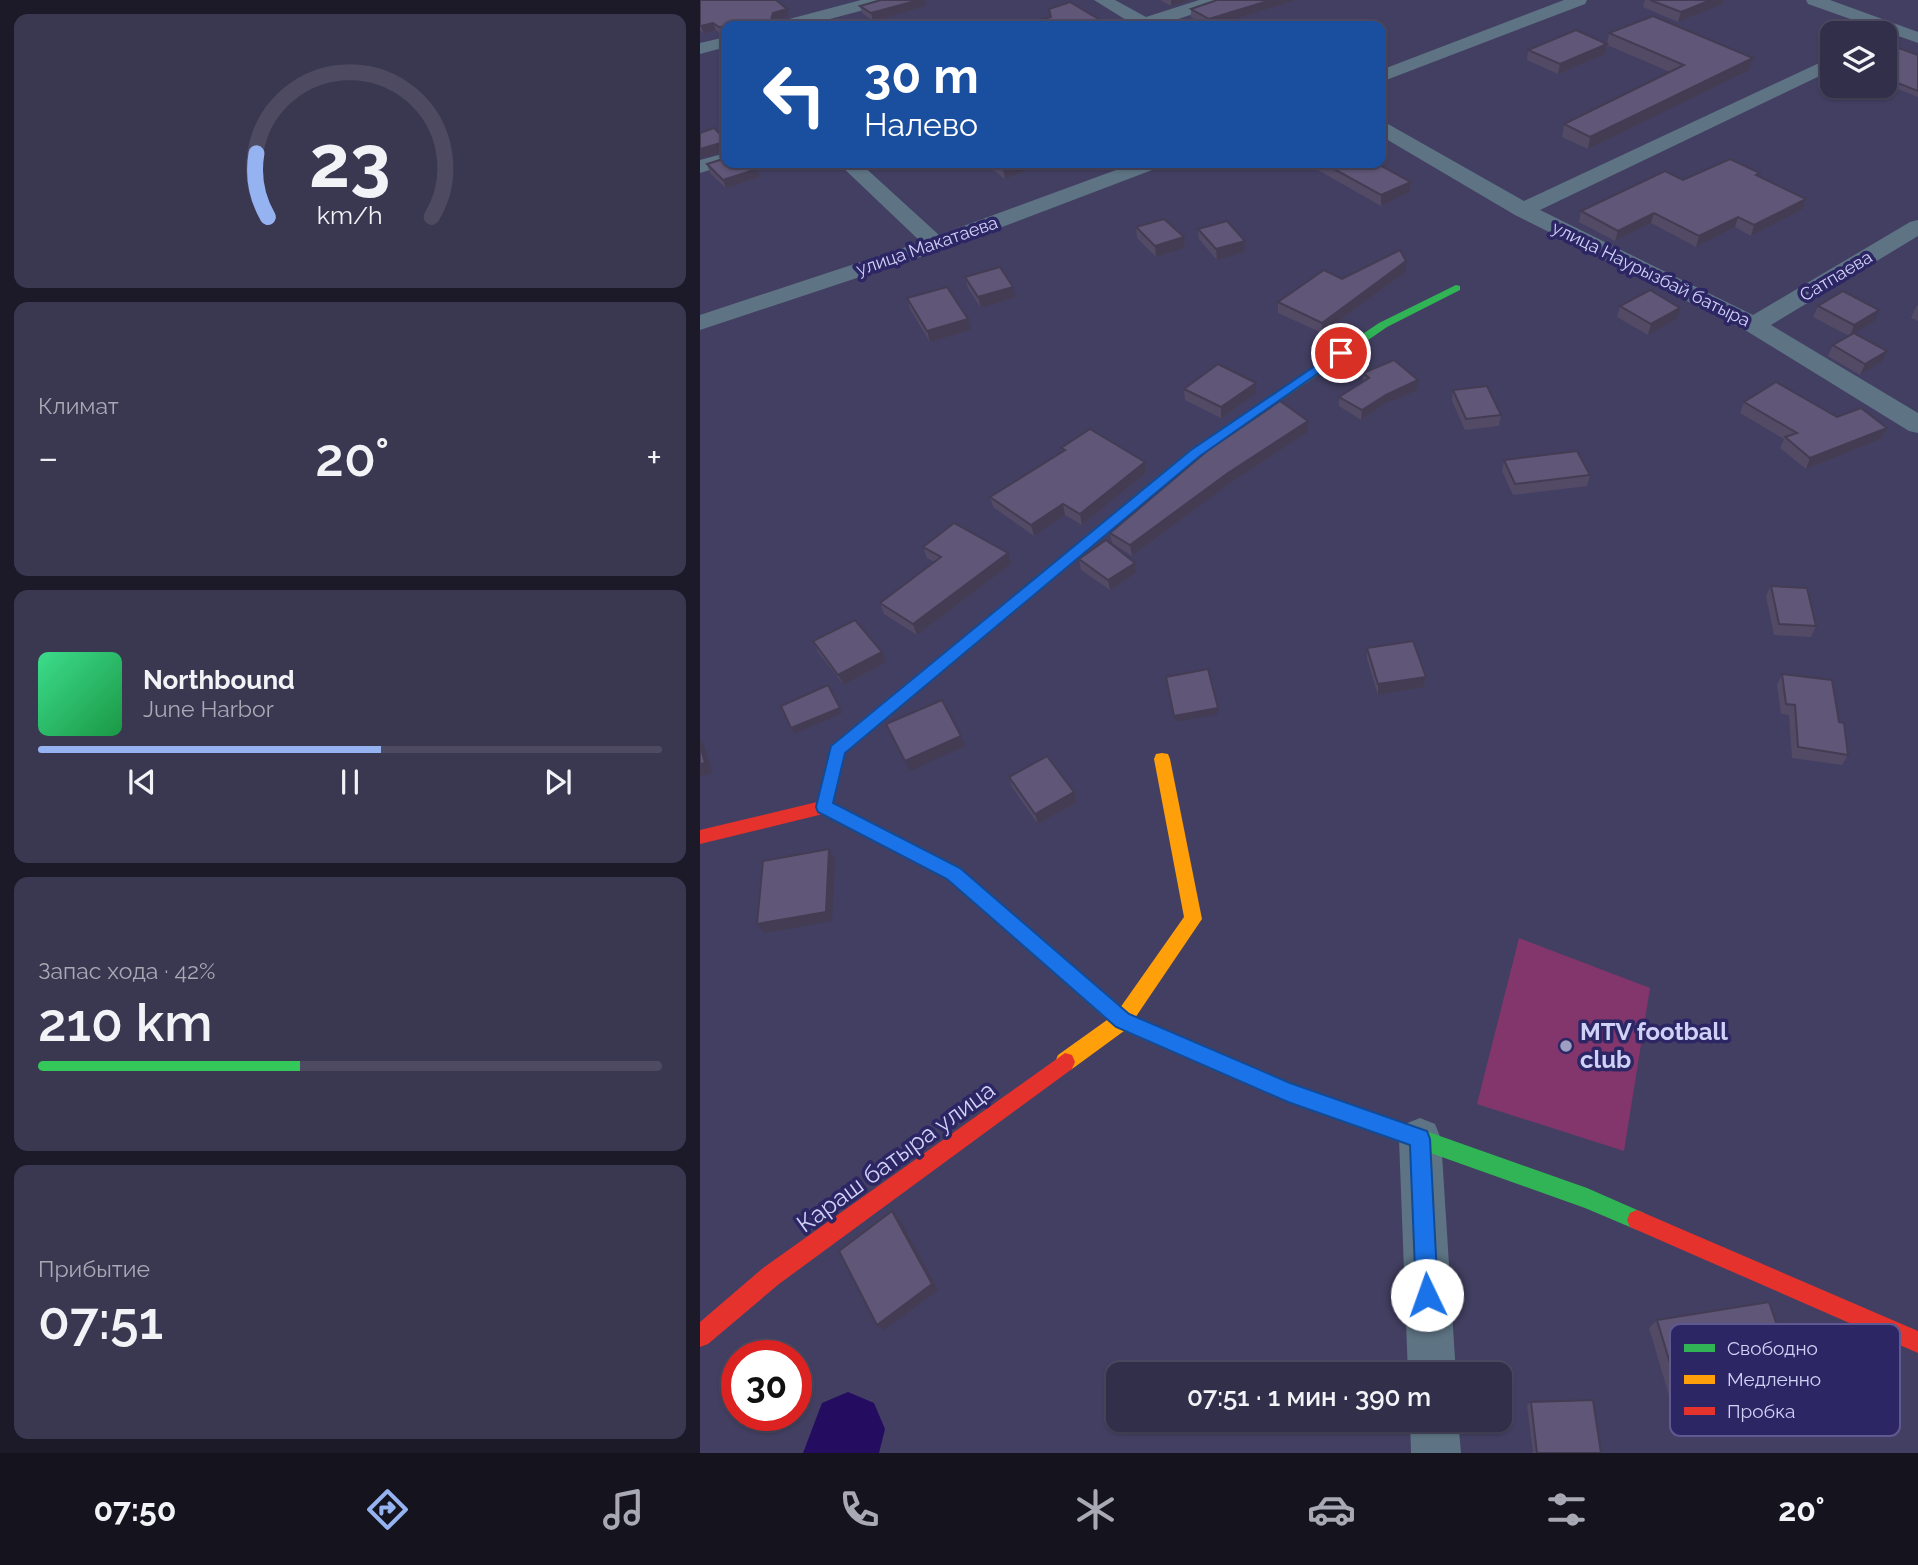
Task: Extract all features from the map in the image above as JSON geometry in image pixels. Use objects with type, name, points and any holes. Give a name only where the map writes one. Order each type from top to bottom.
[{"type":"street","points":[[803,21],[881,0]]},
{"type":"street","points":[[1102,0],[1137,21]]},
{"type":"street","points":[[1156,21],[1216,0]]},
{"type":"street","points":[[1386,74],[1579,0]]},
{"type":"street","points":[[1814,0],[1862,21]]},
{"type":"street","points":[[1897,32],[1918,21]]},
{"type":"street","points":[[1897,35],[1918,38]]},
{"type":"street","points":[[700,49],[721,43]]},
{"type":"street","points":[[1523,210],[1820,69]]},
{"type":"street","name":"улица Наурызбай батыра","points":[[1386,131],[1523,210],[1755,325],[1918,425]]},
{"type":"street","points":[[700,167],[721,161]]},
{"type":"street","points":[[853,168],[936,244]]},
{"type":"street","name":"улица Макатаева","points":[[700,323],[936,244],[1140,168]]},
{"type":"street","name":"Сатпаева","points":[[1755,325],[1918,227]]},
{"type":"street","points":[[824,807],[837,750],[1195,453],[1383,325],[1456,288]]},
{"type":"street","name":"Караш батыра улица","points":[[700,1336],[771,1276],[1122,1021],[1193,919],[1162,760]]},
{"type":"street","points":[[700,837],[824,807],[954,874],[1122,1021],[1288,1092],[1587,1198],[1877,1324]]},
{"type":"street","points":[[1419,1139],[1431,1362]]},
{"type":"street","points":[[1900,1334],[1918,1342]]},
{"type":"street","points":[[1435,1432],[1436,1453]]},
{"type":"shaded area","name":"MTV football club","points":[[1519,938],[1650,988],[1624,1151],[1477,1104]]},
{"type":"building","points":[[700,0],[776,0],[787,9],[773,13],[771,20],[803,21],[721,21],[721,27],[713,23],[700,25]]},
{"type":"building","points":[[881,0],[919,0],[871,13],[860,6]]},
{"type":"building","points":[[1217,0],[1271,0],[1209,19],[1191,9]]},
{"type":"building","points":[[1650,0],[1711,0],[1681,12]]},
{"type":"building","points":[[1070,2],[1102,21],[1036,21],[1051,17],[1049,9]]},
{"type":"building","points":[[1653,16],[1753,58],[1590,137],[1564,124],[1684,65],[1609,33]]},
{"type":"building","points":[[1576,30],[1607,44],[1560,64],[1528,50]]},
{"type":"building","points":[[1897,47],[1918,55],[1918,91],[1897,83]]},
{"type":"building","points":[[714,128],[721,135],[721,143],[700,149],[700,133]]},
{"type":"building","points":[[1730,159],[1806,199],[1754,225],[1738,217],[1699,236],[1654,213],[1618,231],[1581,211],[1665,171],[1683,180]]},
{"type":"building","points":[[721,160],[721,168],[757,169],[723,180],[707,164]]},
{"type":"building","points":[[1332,168],[1385,168],[1411,182],[1381,195]]},
{"type":"building","points":[[1164,219],[1184,237],[1155,246],[1136,227]]},
{"type":"building","points":[[1227,221],[1245,241],[1216,249],[1198,229]]},
{"type":"building","points":[[1400,250],[1406,261],[1322,323],[1278,302],[1324,270],[1342,279]]},
{"type":"building","points":[[1000,267],[1013,287],[978,297],[965,277]]},
{"type":"building","points":[[947,287],[968,319],[927,331],[907,298]]},
{"type":"building","points":[[1650,290],[1680,308],[1651,324],[1620,306]]},
{"type":"building","points":[[1843,291],[1879,310],[1854,325],[1818,306]]},
{"type":"building","points":[[1854,333],[1887,351],[1865,364],[1833,345]]},
{"type":"building","points":[[1394,360],[1418,380],[1362,410],[1339,397],[1369,378],[1363,373]]},
{"type":"building","points":[[1218,364],[1256,383],[1221,407],[1184,389]]},
{"type":"building","points":[[1776,382],[1837,417],[1861,408],[1887,428],[1810,458],[1785,437],[1797,433],[1744,402]]},
{"type":"building","points":[[1487,386],[1501,415],[1466,419],[1453,390]]},
{"type":"building","points":[[1280,401],[1308,421],[1228,473],[1130,545],[1110,533],[1207,451]]},
{"type":"building","points":[[1090,429],[1145,462],[1080,514],[1063,504],[1031,525],[990,497],[1065,450],[1061,448]]},
{"type":"building","points":[[1577,451],[1590,475],[1515,484],[1504,460]]},
{"type":"building","points":[[954,523],[1008,553],[913,624],[880,603],[941,557],[923,547]]},
{"type":"building","points":[[1106,540],[1135,563],[1108,580],[1079,559]]},
{"type":"building","points":[[1771,586],[1807,588],[1816,626],[1779,624]]},
{"type":"building","points":[[855,620],[882,652],[838,675],[813,641]]},
{"type":"building","points":[[1413,641],[1426,677],[1378,684],[1367,648]]},
{"type":"building","points":[[1208,669],[1218,708],[1174,716],[1166,677]]},
{"type":"building","points":[[1782,674],[1832,680],[1839,722],[1844,723],[1848,755],[1798,747],[1795,705],[1786,704]]},
{"type":"building","points":[[828,685],[840,708],[791,728],[781,706]]},
{"type":"building","points":[[942,700],[961,736],[905,761],[886,724]]},
{"type":"building","points":[[700,745],[705,763],[700,764]]},
{"type":"building","points":[[1047,756],[1074,792],[1035,814],[1009,777]]},
{"type":"building","points":[[829,849],[826,912],[757,924],[763,861]]},
{"type":"building","points":[[892,1211],[932,1284],[877,1325],[839,1251]]},
{"type":"building","points":[[1769,1302],[1777,1324],[1670,1324],[1670,1363],[1657,1320]]},
{"type":"building","points":[[1593,1400],[1601,1453],[1537,1453],[1531,1402]]},
{"type":"waterway","points":[[841,1453],[848,1429]]},
{"type":"traffic: fast","points":[[1024,595],[1195,453],[1383,325],[1456,288]]},
{"type":"traffic: fast","points":[[1293,1094],[1587,1198],[1637,1220]]},
{"type":"traffic: slow","points":[[1065,1062],[1122,1021],[1193,919],[1162,759]]},
{"type":"traffic: slow","points":[[966,885],[1122,1021],[1293,1094]]},
{"type":"traffic: jam","points":[[824,807],[837,750],[1024,595]]},
{"type":"traffic: jam","points":[[700,837],[824,807],[954,874],[966,885]]},
{"type":"traffic: jam","points":[[700,1336],[771,1276],[1065,1062]]},
{"type":"traffic: jam","points":[[1637,1220],[1877,1324]]},
{"type":"traffic: jam","points":[[1900,1334],[1918,1342]]},
{"type":"place","name":"MTV football club","points":[[1566,1046]]},
{"type":"route","points":[[1341,353],[1195,453],[837,750],[824,807],[954,874],[1122,1021],[1288,1092],[1419,1139],[1427,1295]]}]
